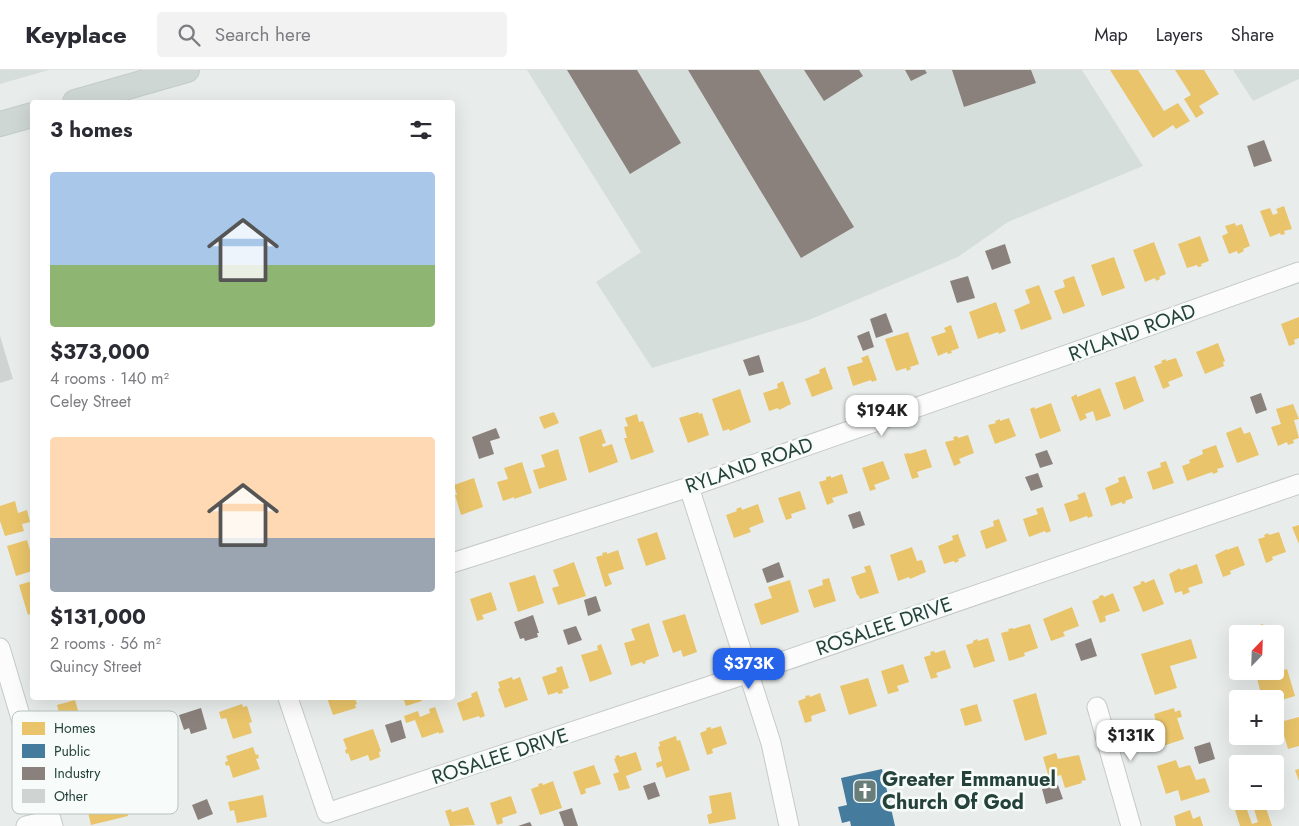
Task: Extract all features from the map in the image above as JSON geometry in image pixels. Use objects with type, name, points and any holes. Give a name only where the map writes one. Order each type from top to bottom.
[{"type":"main road","points":[[82,100],[187,70]]},
{"type":"main road","points":[[0,124],[30,115]]},
{"type":"street","name":"RYLAND ROAD","points":[[455,562],[689,487],[1299,272]]},
{"type":"street","name":"ROSALEE DRIVE","points":[[289,700],[327,813],[749,673],[1299,484]]},
{"type":"street","points":[[689,487],[771,742],[789,826]]},
{"type":"street","points":[[0,648],[19,711]]},
{"type":"street","points":[[1097,707],[1131,826]]},
{"type":"street","points":[[26,826],[52,823]]},
{"type":"shaded area","points":[[0,70],[49,70],[0,84]]},
{"type":"shaded area","points":[[527,70],[1082,70],[1143,166],[1008,222],[958,257],[809,320],[652,368],[596,282],[641,252]]},
{"type":"shaded area","points":[[1233,70],[1299,70],[1299,79],[1253,101]]},
{"type":"building: Homes","points":[[1110,70],[1138,70],[1164,111],[1178,103],[1190,121],[1176,129],[1173,125],[1153,138]]},
{"type":"building: Homes","points":[[1175,70],[1204,70],[1219,94],[1199,106],[1204,113],[1196,118],[1184,99],[1191,95]]},
{"type":"building: Homes","points":[[1284,206],[1292,229],[1284,231],[1285,234],[1281,235],[1280,233],[1270,237],[1260,211],[1270,208],[1273,215],[1278,213],[1276,209]]},
{"type":"building: Homes","points":[[1235,223],[1236,226],[1242,224],[1250,246],[1238,254],[1237,251],[1229,254],[1222,236],[1228,233],[1225,226]]},
{"type":"building: Homes","points":[[1200,236],[1209,261],[1201,264],[1202,266],[1198,267],[1197,265],[1187,268],[1178,244]]},
{"type":"building: Homes","points":[[1154,242],[1166,274],[1159,277],[1160,279],[1156,281],[1155,278],[1145,282],[1133,250]]},
{"type":"building: Homes","points":[[1114,257],[1125,288],[1102,296],[1091,265]]},
{"type":"building: Homes","points":[[1074,276],[1085,306],[1063,314],[1054,291],[1065,287],[1063,280]]},
{"type":"building: Homes","points":[[1039,285],[1052,319],[1021,330],[1014,310],[1030,303],[1025,290]]},
{"type":"building: Homes","points":[[996,302],[1006,331],[978,339],[969,312]]},
{"type":"building: Homes","points":[[1299,317],[1299,338],[1294,340],[1295,344],[1289,346],[1281,324]]},
{"type":"building: Homes","points":[[951,325],[959,348],[951,351],[952,353],[948,354],[947,352],[938,356],[931,337],[946,332],[944,328]]},
{"type":"building: Homes","points":[[908,332],[919,364],[910,367],[911,369],[907,371],[906,368],[896,371],[885,339]]},
{"type":"building: Homes","points":[[1218,343],[1225,361],[1223,362],[1224,366],[1205,374],[1196,352]]},
{"type":"building: Homes","points":[[868,355],[877,380],[853,386],[847,367],[863,362],[861,358]]},
{"type":"building: Homes","points":[[1176,358],[1183,376],[1168,382],[1170,386],[1163,389],[1154,366],[1166,359],[1166,361]]},
{"type":"building: Homes","points":[[825,367],[833,389],[812,397],[805,379],[820,373],[819,370]]},
{"type":"building: Homes","points":[[1135,376],[1144,401],[1124,410],[1115,383]]},
{"type":"building: Homes","points":[[783,381],[791,404],[779,410],[778,408],[769,411],[763,393],[778,388],[777,384]]},
{"type":"building: Homes","points":[[1100,388],[1111,416],[1096,421],[1093,411],[1085,414],[1087,418],[1080,421],[1071,397],[1077,394],[1077,397]]},
{"type":"building: Homes","points":[[740,389],[751,422],[730,431],[729,429],[723,431],[712,399]]},
{"type":"building: Homes","points":[[1051,403],[1061,431],[1040,439],[1030,409]]},
{"type":"building: Homes","points":[[1293,404],[1299,419],[1294,420],[1299,438],[1293,440],[1294,443],[1288,445],[1287,442],[1278,446],[1271,427],[1281,424],[1276,409]]},
{"type":"building: Homes","points":[[554,412],[559,423],[544,429],[539,417]]},
{"type":"building: Homes","points":[[698,412],[699,414],[702,413],[709,435],[688,443],[679,418]]},
{"type":"building: Homes","points":[[637,414],[639,422],[643,421],[654,452],[631,460],[624,438],[627,438],[624,427],[628,426],[625,418]]},
{"type":"building: Homes","points":[[1009,418],[1016,436],[995,444],[988,425],[996,423],[995,421],[1000,419],[1000,421]]},
{"type":"building: Homes","points":[[1241,427],[1244,434],[1250,432],[1259,455],[1237,463],[1226,433]]},
{"type":"building: Homes","points":[[601,429],[606,443],[602,444],[603,447],[612,444],[618,462],[589,473],[579,437]]},
{"type":"building: Homes","points":[[968,435],[974,453],[959,459],[961,463],[954,466],[945,442],[954,440],[953,437],[957,436],[958,438]]},
{"type":"building: Homes","points":[[1216,445],[1224,467],[1217,469],[1218,472],[1213,474],[1212,472],[1187,481],[1182,466],[1190,463],[1189,460],[1203,454],[1202,450]]},
{"type":"building: Homes","points":[[558,449],[567,480],[539,489],[533,470],[545,467],[541,455]]},
{"type":"building: Homes","points":[[926,449],[932,467],[917,472],[919,477],[912,479],[904,454]]},
{"type":"building: Homes","points":[[883,461],[890,479],[874,485],[876,489],[870,491],[862,468]]},
{"type":"building: Homes","points":[[1166,461],[1174,483],[1153,490],[1147,472],[1161,467],[1160,463]]},
{"type":"building: Homes","points":[[522,462],[532,493],[503,501],[497,482],[508,479],[504,468]]},
{"type":"building: Homes","points":[[842,474],[848,493],[832,498],[834,502],[827,505],[819,482],[826,480],[826,477],[831,476],[831,478]]},
{"type":"building: Homes","points":[[1125,476],[1133,498],[1125,501],[1126,503],[1122,504],[1122,502],[1111,506],[1105,488],[1119,482],[1118,478]]},
{"type":"building: Homes","points":[[474,478],[483,507],[461,515],[455,495],[457,495],[455,485]]},
{"type":"building: Homes","points":[[800,491],[806,509],[791,514],[792,518],[786,520],[778,498]]},
{"type":"building: Homes","points":[[1085,492],[1093,516],[1088,518],[1087,516],[1070,522],[1064,504],[1079,499],[1077,495]]},
{"type":"building: Homes","points":[[15,501],[18,513],[27,510],[30,522],[22,524],[24,531],[5,536],[0,521],[0,506]]},
{"type":"building: Homes","points":[[758,504],[764,522],[749,528],[751,532],[734,538],[726,515],[737,511],[736,509],[741,507],[742,510]]},
{"type":"building: Homes","points":[[1043,507],[1051,531],[1046,533],[1045,531],[1029,537],[1023,519],[1038,514],[1036,509]]},
{"type":"building: Homes","points":[[999,519],[1007,541],[986,549],[980,531],[994,526],[993,521]]},
{"type":"building: Homes","points":[[1299,525],[1299,544],[1292,527]]},
{"type":"building: Homes","points":[[657,532],[666,559],[646,566],[637,539]]},
{"type":"building: Homes","points":[[1279,532],[1286,552],[1272,557],[1273,560],[1266,563],[1258,539],[1265,537],[1264,535],[1268,533],[1269,535]]},
{"type":"building: Homes","points":[[958,534],[966,556],[958,559],[959,561],[955,563],[954,561],[944,564],[938,546],[953,540],[952,536]]},
{"type":"building: Homes","points":[[27,540],[30,550],[30,572],[16,576],[7,546]]},
{"type":"building: Homes","points":[[1238,546],[1245,565],[1230,571],[1231,574],[1223,577],[1215,555]]},
{"type":"building: Homes","points":[[912,547],[917,561],[922,560],[926,572],[910,579],[909,577],[898,581],[890,555]]},
{"type":"building: Homes","points":[[618,550],[624,569],[608,574],[612,584],[605,587],[596,557],[603,555],[602,553],[607,552],[607,554]]},
{"type":"building: Homes","points":[[574,562],[586,596],[558,605],[552,588],[559,586],[553,570]]},
{"type":"building: Homes","points":[[1197,564],[1203,583],[1188,588],[1190,592],[1183,595],[1182,591],[1175,593],[1169,574],[1180,568],[1180,570]]},
{"type":"building: Homes","points":[[870,565],[879,593],[860,599],[851,577],[866,572],[864,567]]},
{"type":"building: Homes","points":[[535,575],[544,603],[518,612],[509,583]]},
{"type":"building: Homes","points":[[829,578],[836,601],[814,608],[808,590],[823,585],[822,580]]},
{"type":"building: Homes","points":[[1154,579],[1164,604],[1143,612],[1133,587],[1141,584],[1140,582],[1144,581],[1145,583]]},
{"type":"building: Homes","points":[[790,580],[799,612],[761,625],[754,604],[772,598],[768,587]]},
{"type":"building: Homes","points":[[30,582],[30,614],[28,615],[19,585]]},
{"type":"building: Homes","points":[[491,592],[497,610],[482,615],[484,619],[477,621],[470,599]]},
{"type":"building: Homes","points":[[1113,593],[1120,611],[1105,616],[1106,621],[1100,623],[1092,601],[1099,598],[1099,596],[1103,595],[1104,597]]},
{"type":"building: Homes","points":[[1072,607],[1079,626],[1063,632],[1065,636],[1051,641],[1043,619]]},
{"type":"building: Homes","points":[[685,614],[697,652],[683,657],[681,650],[673,653],[662,621]]},
{"type":"building: Homes","points":[[649,623],[659,656],[645,661],[646,663],[643,664],[642,662],[631,666],[624,643],[635,640],[631,629]]},
{"type":"building: Homes","points":[[1030,624],[1038,648],[1024,653],[1025,656],[1009,661],[1001,633],[1009,631],[1008,629]]},
{"type":"building: Homes","points":[[988,638],[995,661],[974,668],[966,645],[973,643],[977,639],[978,641]]},
{"type":"building: Homes","points":[[1191,639],[1197,658],[1170,666],[1177,688],[1155,695],[1141,654]]},
{"type":"building: Homes","points":[[601,644],[612,674],[590,682],[581,655],[598,650],[597,646]]},
{"type":"building: Homes","points":[[945,650],[951,668],[936,673],[938,677],[931,679],[924,657],[931,655],[930,652],[934,651],[935,653]]},
{"type":"building: Homes","points":[[903,664],[909,682],[897,686],[899,691],[888,694],[881,671]]},
{"type":"building: Homes","points":[[562,666],[569,688],[562,690],[563,693],[558,694],[558,692],[548,695],[542,677],[557,672],[556,668]]},
{"type":"building: Homes","points":[[1287,669],[1295,696],[1284,699],[1284,690],[1260,690],[1258,680],[1284,680],[1284,670]]},
{"type":"building: Homes","points":[[512,677],[513,680],[520,677],[528,700],[505,708],[498,689],[500,688],[498,682]]},
{"type":"building: Homes","points":[[868,678],[877,706],[849,715],[840,686]]},
{"type":"building: Homes","points":[[477,691],[485,716],[463,721],[457,703],[472,697],[471,694]]},
{"type":"building: Homes","points":[[820,693],[826,711],[811,716],[812,721],[805,723],[798,701],[806,698],[805,696],[809,695],[810,697]]},
{"type":"building: Homes","points":[[1036,693],[1047,734],[1025,741],[1013,700]]},
{"type":"building: Homes","points":[[75,700],[78,711],[59,711],[57,705]]},
{"type":"building: Homes","points":[[328,700],[356,700],[356,708],[333,715]]},
{"type":"building: Homes","points":[[404,700],[422,701],[406,706]]},
{"type":"building: Homes","points":[[242,704],[243,707],[247,706],[252,722],[249,723],[252,733],[233,739],[226,718],[221,719],[219,712]]},
{"type":"building: Homes","points":[[977,704],[982,721],[965,726],[960,709]]},
{"type":"building: Homes","points":[[435,707],[444,732],[422,738],[415,720],[406,723],[404,716],[418,711],[420,717],[430,713],[429,709]]},
{"type":"building: Homes","points":[[1174,708],[1175,712],[1180,710],[1182,717],[1177,718],[1184,739],[1163,746],[1154,714]]},
{"type":"building: Homes","points":[[1299,717],[1299,746],[1288,749],[1284,736],[1284,721]]},
{"type":"building: Homes","points":[[721,726],[727,744],[712,749],[713,753],[707,755],[700,733],[707,730],[706,728],[711,727],[711,729]]},
{"type":"building: Homes","points":[[373,729],[381,751],[379,752],[380,757],[370,761],[368,755],[351,761],[348,753],[346,754],[345,750],[347,749],[343,739]]},
{"type":"building: Homes","points":[[676,736],[677,741],[680,740],[690,770],[666,778],[662,766],[657,768],[656,763],[662,761],[658,747],[660,746],[659,742]]},
{"type":"building: Homes","points":[[253,747],[256,755],[258,754],[259,758],[256,759],[260,769],[233,778],[229,765],[226,766],[225,762],[228,761],[226,756]]},
{"type":"building: Homes","points":[[636,752],[642,770],[626,776],[630,788],[619,791],[613,774],[619,772],[614,759],[616,758],[615,756],[619,755],[620,757]]},
{"type":"building: Homes","points":[[1056,753],[1058,759],[1079,755],[1086,780],[1065,788],[1061,775],[1049,778],[1043,757]]},
{"type":"building: Homes","points":[[1176,760],[1179,768],[1190,765],[1196,780],[1205,778],[1210,792],[1181,801],[1178,790],[1166,794],[1157,766]]},
{"type":"building: Homes","points":[[594,765],[601,784],[585,789],[586,793],[581,795],[573,772]]},
{"type":"building: Homes","points":[[1299,769],[1299,781],[1295,770]]},
{"type":"building: Homes","points":[[553,781],[562,808],[540,815],[531,789],[539,786],[538,784],[542,783],[543,785]]},
{"type":"building: Homes","points":[[731,792],[736,819],[709,824],[707,815],[712,813],[709,796]]},
{"type":"building: Homes","points":[[263,795],[267,817],[237,823],[234,810],[230,811],[228,802]]},
{"type":"building: Homes","points":[[511,796],[517,813],[502,818],[503,823],[497,825],[490,803]]},
{"type":"building: Homes","points":[[468,807],[475,825],[450,826],[445,811],[451,809],[452,812]]},
{"type":"building: Homes","points":[[1190,810],[1193,819],[1200,816],[1203,826],[1176,826],[1174,816]]},
{"type":"building: Homes","points":[[1235,810],[1247,810],[1252,824],[1258,822],[1254,810],[1267,810],[1272,826],[1240,826]]},
{"type":"building: Homes","points":[[88,814],[128,814],[128,816],[91,825]]},
{"type":"building: Public","name":"Greater Emmanuel Church Of God","points":[[882,769],[895,826],[851,826],[850,821],[842,823],[838,807],[847,805],[841,778]]},
{"type":"building: Industry","points":[[567,70],[637,70],[681,143],[630,174]]},
{"type":"building: Industry","points":[[688,70],[759,70],[854,227],[801,258]]},
{"type":"building: Industry","points":[[804,70],[859,70],[863,76],[824,101]]},
{"type":"building: Industry","points":[[905,70],[925,70],[927,73],[911,81]]},
{"type":"building: Industry","points":[[952,70],[1031,70],[1036,83],[964,107]]},
{"type":"building: Industry","points":[[1264,140],[1272,161],[1254,167],[1247,146]]},
{"type":"building: Industry","points":[[1005,244],[1011,263],[992,270],[985,251]]},
{"type":"building: Industry","points":[[968,276],[975,298],[957,303],[950,281]]},
{"type":"building: Industry","points":[[886,313],[893,332],[876,338],[870,319]]},
{"type":"building: Industry","points":[[869,331],[874,347],[863,351],[857,336]]},
{"type":"building: Industry","points":[[759,355],[764,372],[749,376],[743,360]]},
{"type":"building: Industry","points":[[1261,393],[1267,410],[1256,414],[1250,397]]},
{"type":"building: Industry","points":[[496,428],[500,438],[490,441],[494,454],[479,459],[472,437]]},
{"type":"building: Industry","points":[[1047,450],[1053,464],[1040,468],[1035,454]]},
{"type":"building: Industry","points":[[1038,473],[1043,487],[1031,491],[1025,477]]},
{"type":"building: Industry","points":[[860,511],[865,525],[853,529],[848,515]]},
{"type":"building: Industry","points":[[779,562],[784,577],[767,583],[762,569]]},
{"type":"building: Industry","points":[[596,596],[601,611],[588,616],[584,600]]},
{"type":"building: Industry","points":[[533,615],[539,633],[537,633],[538,637],[525,641],[524,638],[520,639],[514,622]]},
{"type":"building: Industry","points":[[576,626],[582,640],[568,645],[563,630]]},
{"type":"building: Industry","points":[[1091,638],[1097,656],[1081,661],[1075,644]]},
{"type":"building: Industry","points":[[201,708],[207,729],[191,734],[189,728],[184,730],[179,715]]},
{"type":"building: Industry","points":[[401,720],[406,738],[391,743],[385,725]]},
{"type":"building: Industry","points":[[1210,742],[1215,759],[1199,764],[1194,747]]},
{"type":"building: Industry","points":[[655,782],[660,796],[648,800],[643,786]]},
{"type":"building: Industry","points":[[1058,785],[1063,799],[1046,804],[1042,789]]},
{"type":"building: Industry","points":[[207,799],[213,814],[198,820],[192,805]]},
{"type":"building: Industry","points":[[572,808],[578,826],[564,826],[559,812]]},
{"type":"building: Industry","points":[[530,822],[532,826],[518,826]]},
{"type":"building: Other","points":[[0,336],[13,379],[0,383]]},
{"type":"place","name":"Greater Emmanuel Church Of God","points":[[865,791]]}]
